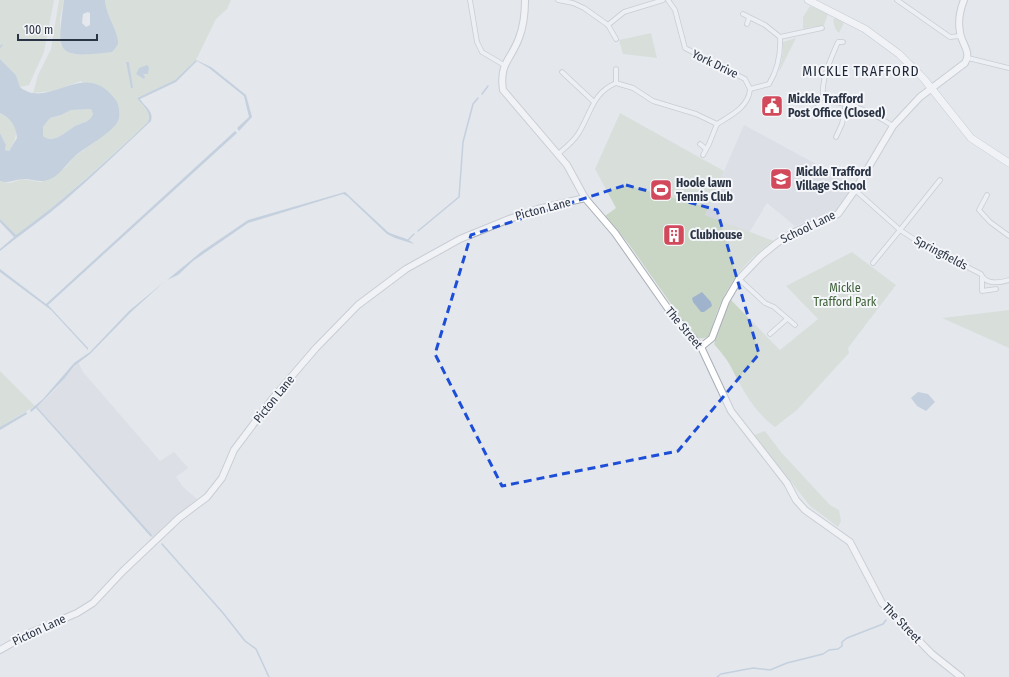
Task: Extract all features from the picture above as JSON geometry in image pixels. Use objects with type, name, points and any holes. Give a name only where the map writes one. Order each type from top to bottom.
[{"type":"main road","points":[[808,0],[865,29],[899,54],[931,88],[971,138],[1009,163]]},
{"type":"street","points":[[470,0],[477,42],[482,52],[504,65],[519,38],[524,16],[525,0]]},
{"type":"street","points":[[558,0],[574,3],[584,8],[608,25],[616,39]]},
{"type":"street","points":[[645,0],[646,6]]},
{"type":"street","points":[[608,25],[624,12],[663,0]]},
{"type":"street","name":"York Drive","points":[[668,0],[675,10],[685,48],[745,79],[750,89],[747,102],[732,115],[717,124]]},
{"type":"street","points":[[897,0],[950,37],[960,36]]},
{"type":"street","points":[[964,0],[960,13],[960,36],[967,51],[968,58],[1009,68]]},
{"type":"street","points":[[743,14],[765,25],[780,37]]},
{"type":"street","points":[[747,24],[749,18]]},
{"type":"street","points":[[780,37],[822,28]]},
{"type":"street","points":[[750,89],[769,84],[779,61],[780,37]]},
{"type":"street","points":[[826,101],[823,98],[822,92],[827,67],[838,42],[843,42]]},
{"type":"street","name":"School Lane","points":[[702,347],[712,338],[726,301],[739,279],[776,243],[794,232],[838,214],[855,190],[893,126],[910,106],[931,88],[965,63],[968,58]]},
{"type":"street","name":"The Street","points":[[504,65],[501,77],[503,90],[558,154],[575,176],[585,198],[615,233],[669,310],[702,347],[731,411],[787,483],[796,500],[805,510],[850,542],[882,603],[932,654],[960,677]]},
{"type":"street","points":[[616,69],[616,83]]},
{"type":"street","points":[[562,72],[594,102]]},
{"type":"street","points":[[558,154],[577,136],[594,102],[606,87],[616,83],[633,88],[653,101],[696,114],[717,124],[703,155]]},
{"type":"street","points":[[808,107],[812,113],[826,101],[846,103],[871,112],[893,126]]},
{"type":"street","points":[[836,137],[842,124],[846,103]]},
{"type":"street","points":[[700,144],[706,149]]},
{"type":"street","name":"Springfields","points":[[873,263],[940,180]]},
{"type":"street","name":"Springfields","points":[[855,190],[900,230],[920,243],[981,274],[982,277],[990,282],[998,283],[1009,280]]},
{"type":"street","points":[[987,195],[979,210],[1009,236]]},
{"type":"street","name":"Picton Lane","points":[[0,650],[30,633],[77,613],[93,603],[123,571],[174,522],[207,497],[222,478],[234,450],[273,398],[316,348],[358,305],[406,268],[460,238],[538,209],[585,198]]},
{"type":"street","points":[[982,277],[982,291],[996,289]]},
{"type":"street","points":[[739,279],[765,303],[774,307],[795,325]]},
{"type":"street","points":[[770,334],[787,319]]},
{"type":"highlighted area","points":[[626,185],[717,210],[759,354],[678,451],[502,486],[435,354],[471,235]]},
{"type":"shaded area","name":"Mickle Trafford Village School","points":[[744,125],[818,165],[853,187],[840,206],[832,214],[795,226],[767,203],[749,233],[705,215]]},
{"type":"shaded area","points":[[78,362],[83,372],[160,461],[174,452],[188,468],[176,477],[183,487],[197,499],[165,525],[153,538],[37,407],[55,390]]},
{"type":"green space","points":[[0,0],[54,0],[44,52],[29,85],[20,87],[16,75],[0,59]]},
{"type":"green space","points":[[59,0],[64,0],[60,20],[61,45],[73,54],[101,53],[118,40],[105,5],[105,0],[231,0],[227,9],[216,19],[196,60],[175,80],[137,98],[149,113],[150,119],[148,122],[84,180],[16,236],[0,219],[0,181],[10,183],[22,179],[41,182],[65,168],[73,158],[101,137],[119,120],[81,81],[53,91],[33,93],[38,75],[51,49]],"holes":[[[126,62],[129,62],[132,88]]]},
{"type":"green space","points":[[810,6],[828,14],[824,25],[803,29],[803,17]]},
{"type":"green space","points":[[836,18],[844,23],[839,33],[834,25],[833,19]]},
{"type":"green space","points":[[651,33],[657,58],[623,54],[619,40]]},
{"type":"green space","points":[[796,38],[779,72],[783,52],[783,42]]},
{"type":"green space","points":[[91,109],[93,114],[88,121],[75,126],[56,138],[51,139],[43,136],[43,127],[50,118],[61,115],[70,110]]},
{"type":"green space","points":[[0,113],[11,120],[16,129],[15,139],[9,151],[5,150],[6,145],[0,133]]},
{"type":"green space","name":"Hoole lawn Tennis Club","points":[[620,113],[724,171],[705,215],[774,241],[741,270],[725,294],[714,320],[710,335],[705,338],[700,338],[693,335],[628,243],[605,216],[616,208],[595,169]]},
{"type":"green space","name":"Mickle Trafford Park","points":[[852,252],[896,285],[848,348],[849,353],[797,410],[775,427],[755,407],[744,392],[728,361],[714,344],[722,320],[731,300],[780,350],[818,319],[786,286]]},
{"type":"green space","points":[[1009,310],[1009,348],[942,318]]},
{"type":"green space","points":[[0,371],[35,406],[0,427]]},
{"type":"green space","points":[[765,431],[781,452],[830,505],[839,510],[841,521],[838,527],[810,506],[754,435]]},
{"type":"water","points":[[64,0],[105,0],[107,11],[118,40],[118,44],[112,52],[79,54],[69,53],[64,48],[61,42],[60,31]],"holes":[[[88,12],[90,13],[90,25],[86,27],[82,23],[83,14]]]},
{"type":"water","points":[[0,59],[16,75],[20,87],[31,93],[42,93],[79,83],[91,83],[103,87],[116,101],[119,119],[111,129],[73,158],[52,179],[42,181],[21,179],[6,182],[0,181],[0,133],[6,145],[5,150],[9,151],[17,138],[12,123],[7,117],[0,113]],"holes":[[[91,109],[93,114],[88,121],[75,126],[56,138],[51,139],[43,136],[43,127],[50,118],[71,110]]]},
{"type":"water","points":[[196,60],[211,67],[246,95],[252,117],[239,131],[237,128],[249,117],[244,96],[209,68],[197,61],[176,82],[140,99],[151,114],[151,121],[63,202],[0,251],[0,249],[14,237],[0,222],[0,219],[16,235],[51,209],[148,122],[148,112],[137,98],[175,80]]},
{"type":"water","points":[[126,62],[129,62],[133,88],[131,88]]},
{"type":"water","points":[[147,65],[149,67],[148,74],[143,74],[145,77],[144,79],[136,74],[139,68]]},
{"type":"water","points":[[235,131],[237,133],[48,305],[88,348],[88,350],[51,310],[0,272],[0,269],[46,304]]},
{"type":"water","points":[[345,192],[388,232],[409,240],[414,244],[387,234],[347,196],[343,194],[248,223],[193,261],[178,275],[167,280],[201,252],[248,220]]},
{"type":"water","points":[[164,282],[131,312],[90,354],[74,366],[65,378],[37,407],[152,535],[151,537],[36,408],[31,412],[30,410],[43,399],[74,363],[90,352],[129,311]]},
{"type":"water","points":[[702,292],[711,302],[712,306],[704,312],[701,312],[693,302],[692,298]]},
{"type":"water","points":[[918,392],[928,394],[935,402],[926,411],[917,406],[911,398]]},
{"type":"water","points":[[26,412],[27,414],[0,430],[0,427]]},
{"type":"waterway","points":[[482,94],[488,86]]},
{"type":"waterway","points":[[418,231],[459,197],[463,142],[473,104],[478,98]]},
{"type":"waterway","points":[[408,240],[414,234]]},
{"type":"waterway","points":[[162,544],[223,613],[245,641],[256,649],[269,677]]},
{"type":"waterway","points":[[717,677],[721,674],[753,668],[770,670],[787,663],[823,654],[829,650],[838,649],[842,646],[842,642],[847,638],[883,624],[886,620]]},
{"type":"place","name":"Mickle Trafford Post Office (Closed)","points":[[772,106]]},
{"type":"place","name":"Mickle Trafford Village School","points":[[781,179]]},
{"type":"place","name":"Hoole lawn Tennis Club","points":[[661,190]]},
{"type":"place","name":"Clubhouse","points":[[674,235]]},
{"type":"district","name":"MICKLE TRAFFORD","points":[[861,71]]}]
